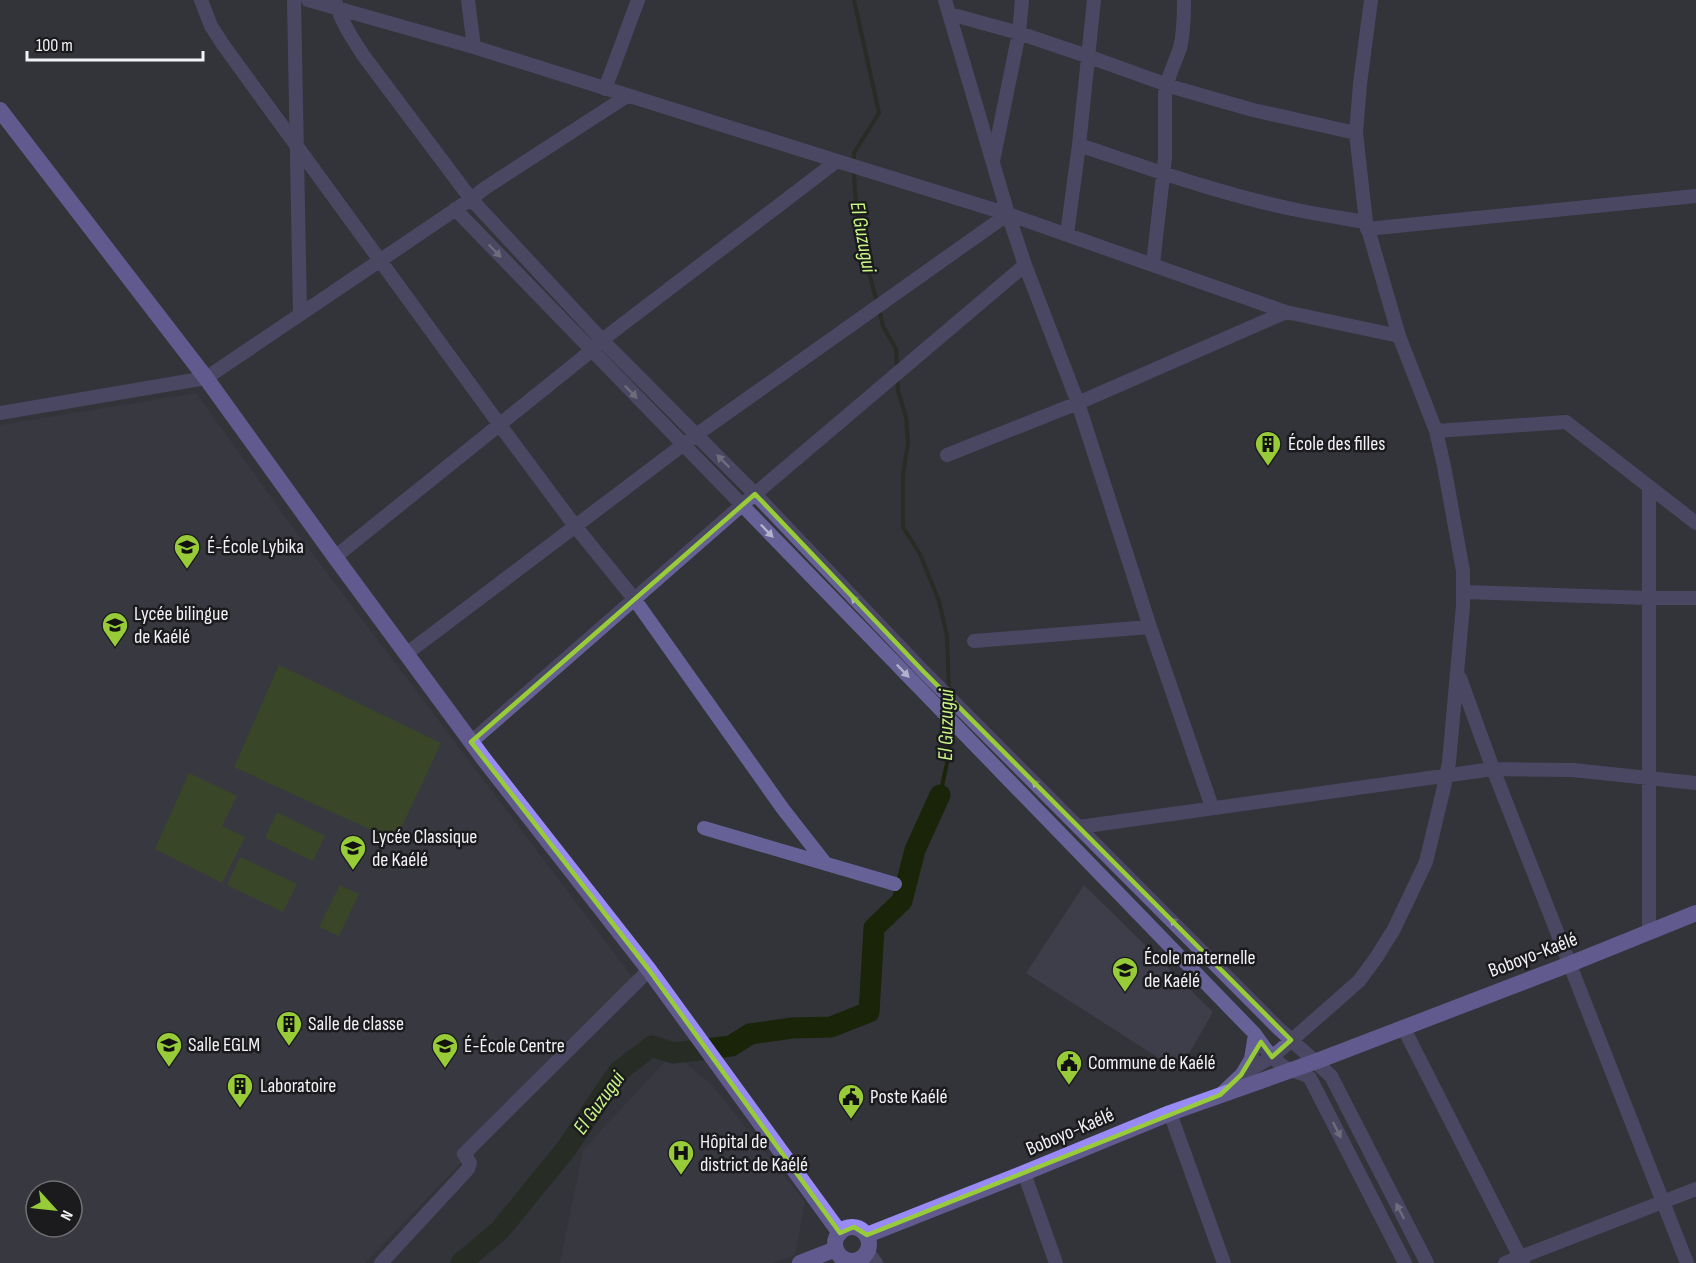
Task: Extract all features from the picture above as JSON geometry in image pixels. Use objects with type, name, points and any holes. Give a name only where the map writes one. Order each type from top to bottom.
[{"type":"main road","points":[[0,110],[206,378],[471,742],[649,970],[708,1050],[840,1251],[847,1261],[857,1261],[870,1250],[863,1231],[854,1227],[843,1230],[840,1251]]},
{"type":"main road","name":"Boboyo-Kaélé","points":[[870,1250],[1024,1173],[1170,1113],[1317,1061],[1696,913]]},
{"type":"main road","points":[[800,1263],[840,1251]]},
{"type":"street","points":[[201,0],[211,26],[224,46],[379,261],[575,526],[634,600],[783,809],[826,864]]},
{"type":"street","points":[[294,0],[300,313]]},
{"type":"street","points":[[308,0],[336,5],[474,47],[1008,214],[1286,312],[1399,336]]},
{"type":"street","points":[[468,0],[474,47]]},
{"type":"street","points":[[605,88],[638,0]]},
{"type":"street","points":[[945,0],[1008,214],[1078,403],[1150,627],[1212,807]]},
{"type":"street","points":[[992,163],[1019,33],[1022,0]]},
{"type":"street","points":[[1067,234],[1094,0]]},
{"type":"street","points":[[1154,264],[1165,158],[1166,85],[1181,44],[1184,27],[1184,0]]},
{"type":"street","points":[[1220,1095],[1241,1075],[1272,1057],[1359,981],[1388,939],[1426,862],[1447,776],[1458,673],[1463,592],[1461,560],[1436,430],[1399,336],[1367,225],[1356,133],[1371,0]]},
{"type":"street","points":[[336,5],[350,35],[363,55],[471,200],[602,340],[755,494],[923,671],[1291,1040],[1331,1076],[1427,1263]]},
{"type":"street","points":[[950,14],[1019,33],[1166,85],[1253,111],[1356,133]]},
{"type":"street","points":[[4,410],[206,378],[454,209],[471,200],[485,188],[627,96]]},
{"type":"street","points":[[1079,145],[1242,197],[1367,225],[1696,196]]},
{"type":"street","points":[[335,556],[602,340],[837,161]]},
{"type":"street","points":[[454,209],[1254,1034],[1272,1057],[1290,1070],[1304,1073],[1310,1078],[1405,1263]]},
{"type":"street","points":[[406,654],[696,435],[1008,214]]},
{"type":"street","points":[[471,742],[742,505],[1025,265]]},
{"type":"street","points":[[947,455],[1078,403],[1286,312]]},
{"type":"street","points":[[1436,430],[1566,422],[1696,523]]},
{"type":"street","points":[[1649,488],[1649,932]]},
{"type":"street","points":[[1463,592],[1696,598]]},
{"type":"street","points":[[974,641],[1150,627]]},
{"type":"street","points":[[1458,673],[1493,769],[1686,1263]]},
{"type":"street","points":[[1079,827],[1493,769],[1574,770],[1696,783]]},
{"type":"street","points":[[704,828],[895,884]]},
{"type":"street","points":[[381,1263],[468,1169],[470,1163],[464,1154],[649,970]]},
{"type":"street","points":[[1403,1027],[1522,1260]]},
{"type":"street","points":[[1241,1075],[1251,1059],[1254,1034]]},
{"type":"street","points":[[1170,1113],[1224,1263]]},
{"type":"street","points":[[1024,1173],[1056,1263]]},
{"type":"street","points":[[1505,1263],[1522,1260],[1696,1189]]},
{"type":"highlighted area","points":[[755,494],[923,671],[1291,1040],[1272,1057],[1261,1042],[1241,1075],[1220,1095],[867,1235],[854,1227],[840,1233],[649,970],[471,742]]},
{"type":"shaded area","name":"Lycée Classique de Kaélé","points":[[196,393],[291,525],[633,978],[365,1263],[0,1263],[0,425]]},
{"type":"shaded area","name":"École maternelle de Kaélé","points":[[1084,885],[1213,1012],[1179,1071],[1026,973]]},
{"type":"shaded area","name":"Hôpital de district de Kaélé","points":[[673,1053],[712,1085],[805,1202],[795,1255],[773,1263],[560,1263],[583,1150]]},
{"type":"green space","points":[[279,665],[441,743],[395,841],[234,767]]},
{"type":"green space","points":[[189,773],[237,796],[222,826],[245,837],[222,883],[155,849]]},
{"type":"green space","points":[[277,812],[325,836],[313,861],[265,838]]},
{"type":"green space","points":[[240,857],[297,884],[283,912],[227,885]]},
{"type":"green space","points":[[340,885],[359,894],[339,936],[319,927]]},
{"type":"waterway","name":"El Guzugui","points":[[854,0],[879,113],[854,153],[854,163]]},
{"type":"waterway","name":"El Guzugui","points":[[854,171],[861,237],[877,302]]},
{"type":"waterway","name":"El Guzugui","points":[[879,309],[883,326],[896,349],[897,370]]},
{"type":"waterway","name":"El Guzugui","points":[[897,377],[898,391],[906,417],[908,443],[903,475],[903,527],[920,554],[939,601],[947,636],[949,691]]},
{"type":"waterway","name":"El Guzugui","points":[[940,795],[949,754],[949,723]]},
{"type":"waterway","name":"El Guzugui","points":[[461,1263],[500,1230],[566,1149],[619,1071],[652,1046],[673,1053],[731,1046],[750,1034],[792,1028],[831,1027],[869,1012],[874,928],[902,901],[915,850],[940,795]]},
{"type":"place","name":"École des filles","points":[[1268,467]]},
{"type":"place","name":"É-École Lybika","points":[[187,570]]},
{"type":"place","name":"Lycée bilingue de Kaélé","points":[[115,648]]},
{"type":"place","name":"Lycée Classique de Kaélé","points":[[353,871]]},
{"type":"place","name":"École maternelle de Kaélé","points":[[1125,993]]},
{"type":"place","name":"Salle de classe","points":[[289,1047]]},
{"type":"place","name":"Salle EGLM","points":[[169,1068]]},
{"type":"place","name":"É-École Centre","points":[[445,1069]]},
{"type":"place","name":"Commune de Kaélé","points":[[1069,1086]]},
{"type":"place","name":"Laboratoire","points":[[240,1109]]},
{"type":"place","name":"Poste Kaélé","points":[[851,1120]]},
{"type":"place","name":"Hôpital de district de Kaélé","points":[[681,1176]]}]
